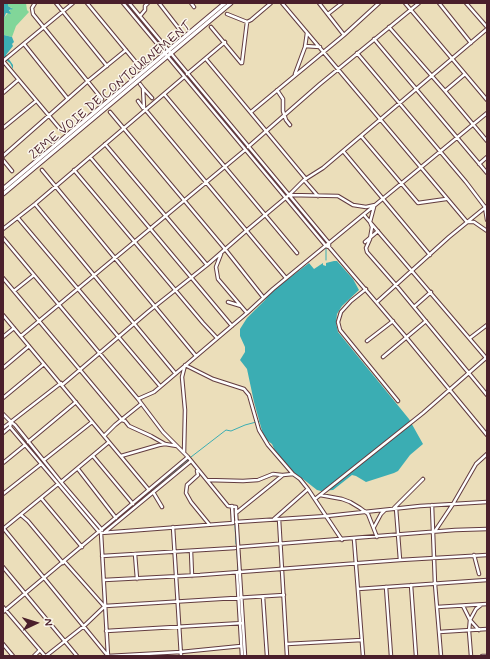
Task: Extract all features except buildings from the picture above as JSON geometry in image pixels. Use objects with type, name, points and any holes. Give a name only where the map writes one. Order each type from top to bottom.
[{"type":"main road","points":[[3,189],[167,54],[224,3]]},
{"type":"main road","name":"2EME VOIE DE CONTOURNEMENT","points":[[3,194],[167,54],[231,3]]},
{"type":"street","points":[[36,3],[32,8],[32,12],[43,28],[102,99]]},
{"type":"street","points":[[56,3],[107,66]]},
{"type":"street","points":[[61,130],[3,61],[73,3]]},
{"type":"street","points":[[87,3],[139,66]]},
{"type":"street","points":[[123,3],[167,54],[187,74],[248,147],[326,246],[329,247],[366,289],[487,435]]},
{"type":"street","points":[[129,3],[184,77],[245,150],[329,243],[329,247]]},
{"type":"street","points":[[140,16],[148,3]]},
{"type":"street","points":[[159,3],[180,30]]},
{"type":"street","points":[[191,3],[194,7]]},
{"type":"street","points":[[247,22],[271,3]]},
{"type":"street","points":[[282,3],[467,222],[474,222],[487,231]]},
{"type":"street","points":[[319,3],[344,35]]},
{"type":"street","points":[[328,14],[342,3]]},
{"type":"street","points":[[251,112],[344,35],[379,3]]},
{"type":"street","points":[[405,3],[487,100]]},
{"type":"street","points":[[248,147],[284,114],[418,3]]},
{"type":"street","points":[[439,3],[471,43]]},
{"type":"street","points":[[3,428],[80,370],[155,306],[192,278],[305,180],[343,151],[471,43],[487,28],[466,3]]},
{"type":"street","points":[[228,14],[247,22]]},
{"type":"street","points":[[211,27],[241,63],[247,22]]},
{"type":"street","points":[[389,27],[432,75],[487,141]]},
{"type":"street","points":[[294,75],[306,46],[307,32]]},
{"type":"street","points":[[374,39],[487,173]]},
{"type":"street","points":[[187,74],[225,42]]},
{"type":"street","points":[[24,44],[68,99]]},
{"type":"street","points":[[306,46],[320,47]]},
{"type":"street","points":[[3,156],[88,81],[126,50]]},
{"type":"street","points":[[357,54],[486,206],[487,220]]},
{"type":"street","points":[[206,59],[266,130],[319,197]]},
{"type":"street","points":[[445,91],[465,74]]},
{"type":"street","points":[[3,229],[35,204],[144,109],[184,77]]},
{"type":"street","points":[[3,92],[18,80]]},
{"type":"street","points":[[140,84],[152,98]]},
{"type":"street","points":[[143,88],[144,109]]},
{"type":"street","points":[[277,90],[283,99],[284,114],[290,125]]},
{"type":"street","points":[[164,94],[297,253]]},
{"type":"street","points":[[3,128],[36,101]]},
{"type":"street","points":[[138,102],[286,278]]},
{"type":"street","points":[[110,112],[226,249],[263,297]]},
{"type":"street","points":[[138,399],[151,393],[175,374],[247,314],[263,297],[487,113]]},
{"type":"street","points":[[361,136],[418,203],[446,198]]},
{"type":"street","points":[[105,144],[207,265]]},
{"type":"street","points":[[21,336],[245,150]]},
{"type":"street","points":[[343,151],[430,255]]},
{"type":"street","points":[[90,157],[232,326]]},
{"type":"street","points":[[479,164],[487,157]]},
{"type":"street","points":[[3,160],[12,171]]},
{"type":"street","points":[[42,170],[196,356]]},
{"type":"street","points":[[74,170],[217,338]]},
{"type":"street","points":[[287,197],[338,196],[353,205],[366,207],[375,206]]},
{"type":"street","points":[[35,204],[175,374]]},
{"type":"street","points":[[375,206],[370,222],[372,227],[371,237],[366,248],[367,252],[414,306],[487,395]]},
{"type":"street","points":[[377,302],[395,284],[486,206]]},
{"type":"street","points":[[315,499],[423,413],[487,358],[364,215]]},
{"type":"street","points":[[18,218],[160,386]]},
{"type":"street","points":[[365,242],[378,231]]},
{"type":"street","points":[[3,238],[138,399],[163,432],[188,457],[228,506],[236,507]]},
{"type":"street","points":[[222,252],[216,267],[218,279],[247,314]]},
{"type":"street","points":[[14,291],[34,275]]},
{"type":"street","points":[[3,278],[122,420],[129,426],[165,444]]},
{"type":"street","points":[[366,289],[351,301],[341,312],[338,322],[340,330],[398,401]]},
{"type":"street","points":[[414,306],[431,292]]},
{"type":"street","points":[[228,302],[241,306]]},
{"type":"street","points":[[3,315],[149,490]]},
{"type":"street","points":[[367,341],[392,321]]},
{"type":"street","points":[[383,357],[426,321]]},
{"type":"street","points":[[470,338],[487,325]]},
{"type":"street","points":[[3,337],[14,328]]},
{"type":"street","points":[[3,368],[29,346]]},
{"type":"street","points":[[3,398],[44,364]]},
{"type":"street","points":[[184,453],[185,410],[182,377],[185,365]]},
{"type":"street","points":[[185,365],[213,379],[244,389],[249,395],[259,430],[268,445],[308,489],[342,540]]},
{"type":"street","points":[[28,442],[76,402]]},
{"type":"street","points":[[104,436],[141,404]]},
{"type":"street","points":[[3,414],[15,425],[44,460],[60,483]]},
{"type":"street","points":[[3,433],[10,427],[11,422]]},
{"type":"street","points":[[44,460],[92,422]]},
{"type":"street","points":[[10,427],[101,531],[105,533],[233,523],[232,506]]},
{"type":"street","points":[[108,656],[3,529],[78,469],[109,442]]},
{"type":"street","points":[[121,456],[159,445],[165,444],[177,446]]},
{"type":"street","points":[[3,463],[25,445]]},
{"type":"street","points":[[434,532],[453,504],[476,464],[487,454]]},
{"type":"street","points":[[93,456],[132,504]]},
{"type":"street","points":[[188,457],[64,562],[4,610],[45,656],[84,626],[105,606],[284,595]]},
{"type":"street","points":[[105,533],[191,461]]},
{"type":"street","points":[[3,494],[41,464]]},
{"type":"street","points":[[195,467],[198,475],[187,485],[186,493],[191,502],[209,524]]},
{"type":"street","points":[[78,469],[116,518]]},
{"type":"street","points":[[206,480],[258,480],[273,474],[293,474]]},
{"type":"street","points":[[236,507],[236,513],[283,475]]},
{"type":"street","points":[[395,508],[423,479]]},
{"type":"street","points":[[274,520],[308,489]]},
{"type":"street","points":[[153,492],[162,507]]},
{"type":"street","points":[[320,495],[350,502],[368,514],[377,537]]},
{"type":"street","points":[[41,498],[82,547]]},
{"type":"street","points":[[236,522],[327,516],[432,505],[487,502]]},
{"type":"street","points":[[432,505],[440,656]]},
{"type":"street","points":[[236,507],[236,547],[243,656]]},
{"type":"street","points":[[395,508],[400,560]]},
{"type":"street","points":[[374,528],[380,514],[385,509]]},
{"type":"street","points":[[21,515],[105,606]]},
{"type":"street","points":[[279,519],[288,656]]},
{"type":"street","points":[[173,527],[181,656]]},
{"type":"street","points":[[102,556],[280,545],[487,529]]},
{"type":"street","points":[[101,531],[108,656]]},
{"type":"street","points":[[354,539],[363,656]]},
{"type":"street","points":[[191,551],[192,576]]},
{"type":"street","points":[[135,554],[137,579]]},
{"type":"street","points":[[474,555],[479,574]]},
{"type":"street","points":[[104,580],[238,573],[400,560],[487,555]]},
{"type":"street","points":[[3,567],[77,656]]},
{"type":"street","points":[[358,589],[487,580]]},
{"type":"street","points":[[411,585],[416,656]]},
{"type":"street","points":[[386,587],[390,656]]},
{"type":"street","points":[[263,597],[267,656]]},
{"type":"street","points":[[437,607],[487,604]]},
{"type":"street","points":[[471,656],[469,631],[470,620],[476,609],[481,605]]},
{"type":"street","points":[[463,606],[470,620],[480,630]]},
{"type":"street","points":[[106,631],[241,623]]},
{"type":"street","points":[[241,623],[241,646],[243,656]]},
{"type":"street","points":[[439,632],[487,629]]},
{"type":"street","points":[[287,644],[362,640]]},
{"type":"street","points":[[3,644],[13,656]]},
{"type":"street","points":[[108,656],[181,652],[241,646]]},
{"type":"street","points":[[34,656],[40,650]]},
{"type":"street","points":[[482,656],[487,656]]},
{"type":"green space","points":[[8,3],[26,3],[27,10],[29,12],[16,26],[12,37],[4,35],[3,29],[4,18],[12,8],[8,6]]},
{"type":"water","points":[[3,3],[8,3],[8,6],[13,9],[9,10],[11,14],[6,13],[3,21]]},
{"type":"water","points":[[3,29],[4,35],[12,37],[14,42],[12,44],[13,46],[6,55],[13,65],[13,69],[10,63],[3,58]]},
{"type":"water","points":[[337,261],[353,279],[359,290],[342,306],[337,314],[336,323],[338,332],[409,419],[423,444],[410,455],[398,471],[394,473],[366,482],[352,475],[333,490],[321,491],[317,490],[290,471],[275,451],[272,444],[264,438],[247,369],[240,360],[245,352],[245,347],[240,336],[240,329],[247,318],[271,292],[309,263],[314,269],[323,263],[323,265],[326,266],[326,263]]},
{"type":"waterway","points":[[126,3],[163,48]]},
{"type":"waterway","points":[[172,60],[286,195]]},
{"type":"waterway","points":[[288,198],[325,242]]},
{"type":"waterway","points":[[326,248],[326,260]]},
{"type":"waterway","points":[[191,457],[226,430],[231,431],[260,421]]},
{"type":"waterway","points":[[3,430],[8,426]]},
{"type":"waterway","points":[[14,426],[43,462]]},
{"type":"waterway","points":[[105,530],[188,460]]},
{"type":"waterway","points":[[81,507],[99,529]]},
{"type":"waterway","points":[[235,525],[236,544]]},
{"type":"waterway","points":[[237,551],[238,570]]},
{"type":"waterway","points":[[239,579],[240,594]]},
{"type":"waterway","points":[[240,601],[241,615]]},
{"type":"waterway","points":[[242,625],[243,639]]},
{"type":"waterway","points":[[243,651],[244,656]]}]
